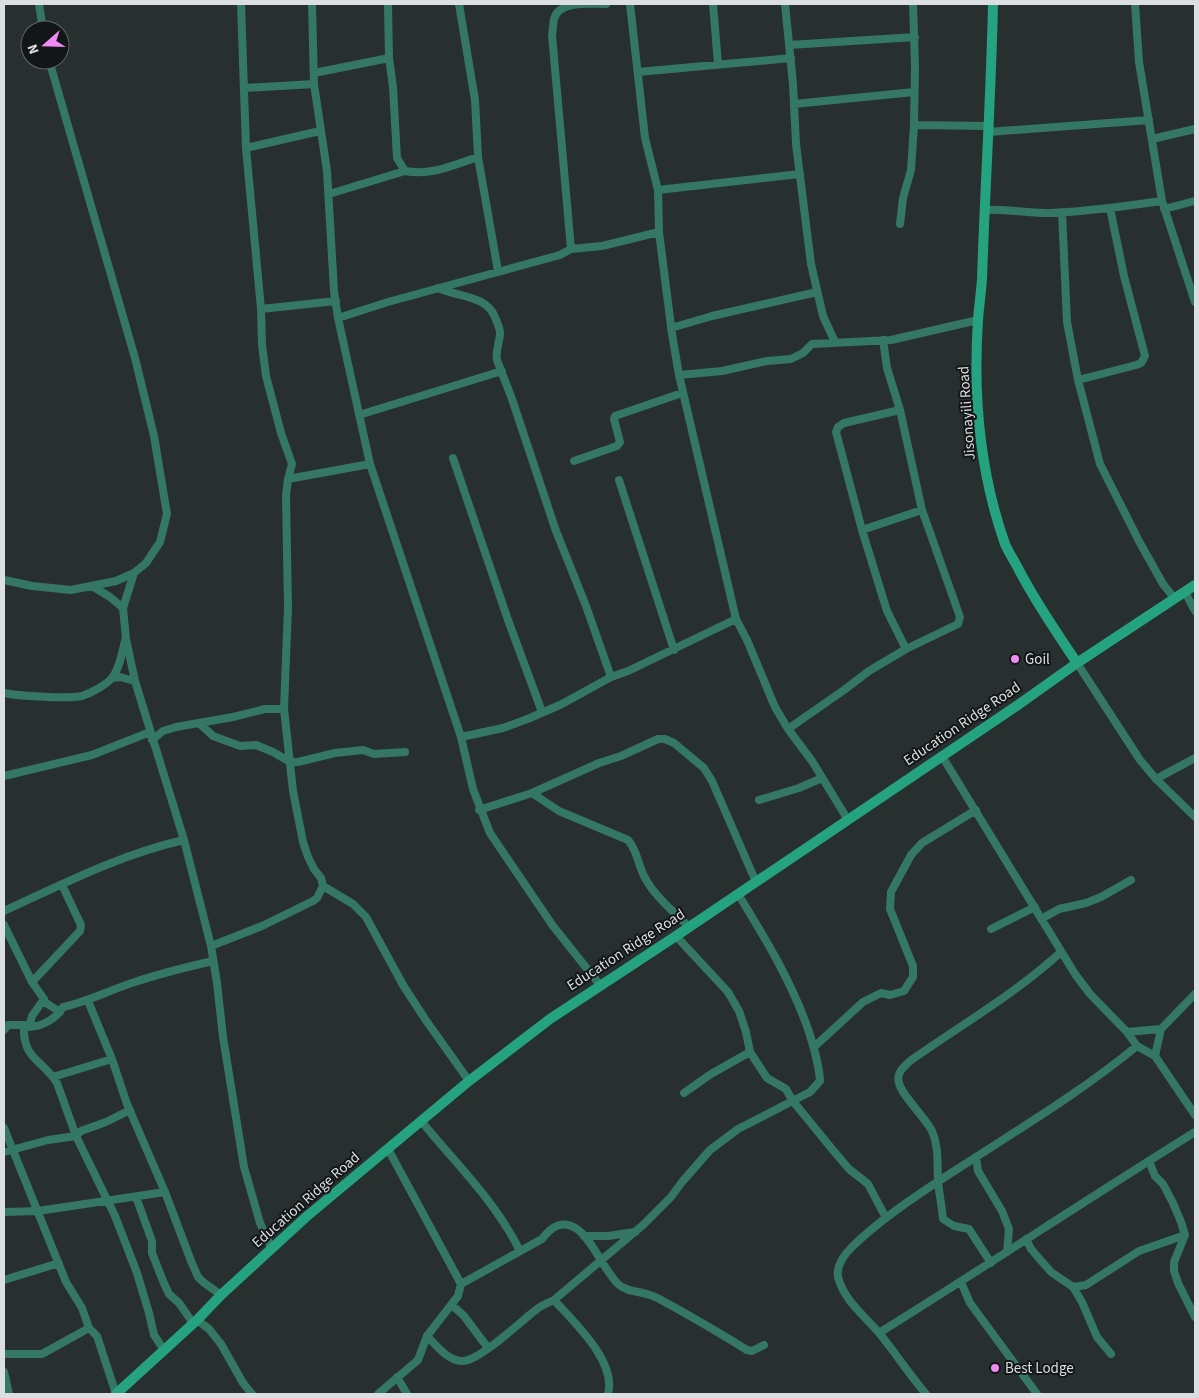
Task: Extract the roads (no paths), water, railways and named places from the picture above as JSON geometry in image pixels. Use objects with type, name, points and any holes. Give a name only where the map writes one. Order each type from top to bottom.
[{"type":"main road","name":"Jisonayili Road","points":[[993,4],[981,298],[978,320],[981,443],[991,496],[1006,545],[1034,598],[1077,663]]},
{"type":"main road","name":"Education Ridge Road","points":[[116,1394],[312,1212],[469,1081],[550,1019],[690,927],[1077,663],[1195,585]]},
{"type":"street","points":[[39,4],[41,20]]},
{"type":"street","points":[[241,4],[246,148],[261,309],[262,345],[266,376],[281,433],[292,464],[286,495],[288,607],[284,709],[302,842],[324,886],[353,904],[366,917],[377,934],[389,962],[425,1019],[469,1081]]},
{"type":"street","points":[[312,4],[314,84],[327,171],[338,318],[370,464],[461,737],[479,810],[490,833],[553,926],[600,985]]},
{"type":"street","points":[[388,4],[389,58],[393,87],[397,158],[405,171]]},
{"type":"street","points":[[459,4],[474,100],[478,157],[498,271]]},
{"type":"street","points":[[571,249],[552,35],[554,18],[558,10],[567,5],[606,4]]},
{"type":"street","points":[[630,4],[646,138],[658,190],[659,232],[671,328],[682,393],[736,619],[747,640],[775,707],[788,729],[812,761],[848,820]]},
{"type":"street","points":[[713,4],[718,64]]},
{"type":"street","points":[[785,4],[790,44],[796,144],[811,264],[823,316],[836,342]]},
{"type":"street","points":[[900,224],[903,198],[911,170],[914,124],[915,37],[913,4]]},
{"type":"street","points":[[1135,4],[1139,62],[1162,201],[1195,302]]},
{"type":"street","points":[[790,44],[915,37]]},
{"type":"street","points":[[314,72],[389,58]]},
{"type":"street","points":[[638,72],[791,58]]},
{"type":"street","points":[[4,580],[32,586],[70,590],[116,581],[134,572],[146,563],[160,542],[167,514],[154,436],[136,358],[52,70]]},
{"type":"street","points":[[244,88],[314,84]]},
{"type":"street","points":[[794,104],[914,92]]},
{"type":"street","points":[[914,124],[989,129],[1149,120]]},
{"type":"street","points":[[1152,139],[1195,129]]},
{"type":"street","points":[[246,148],[320,131]]},
{"type":"street","points":[[328,194],[405,171],[427,173],[478,157]]},
{"type":"street","points":[[658,190],[800,174]]},
{"type":"street","points":[[984,210],[997,209],[1048,213],[1110,208],[1162,201]]},
{"type":"street","points":[[1164,209],[1195,201]]},
{"type":"street","points":[[1078,380],[1136,366],[1141,363],[1145,356],[1124,276],[1110,208]]},
{"type":"street","points":[[1062,212],[1067,322],[1078,380],[1100,464],[1140,543],[1163,584],[1175,599]]},
{"type":"street","points":[[338,318],[388,302],[560,254],[571,249],[602,246],[659,232]]},
{"type":"street","points":[[438,288],[448,293],[488,305],[492,311],[500,332],[496,354],[556,532],[586,606],[611,677]]},
{"type":"street","points":[[671,328],[712,316],[817,292]]},
{"type":"street","points":[[261,309],[336,301]]},
{"type":"street","points":[[679,375],[722,371],[767,361],[791,359],[803,353],[812,344],[891,340],[978,320]]},
{"type":"street","points":[[788,729],[869,670],[906,649],[958,624],[960,617],[922,510],[883,340]]},
{"type":"street","points":[[360,415],[502,371]]},
{"type":"street","points":[[574,461],[617,446],[620,442],[615,416],[682,393]]},
{"type":"street","points":[[900,410],[844,423],[838,427],[836,432],[862,530],[887,611],[906,649]]},
{"type":"street","points":[[453,458],[514,638],[542,712]]},
{"type":"street","points":[[288,479],[370,464]]},
{"type":"street","points":[[619,480],[674,650]]},
{"type":"street","points":[[862,530],[922,510]]},
{"type":"street","points":[[134,572],[123,608],[126,639],[135,681],[184,840],[211,946],[223,1037],[244,1167],[260,1223],[272,1249]]},
{"type":"street","points":[[92,586],[123,608]]},
{"type":"street","points":[[1185,592],[1195,611]]},
{"type":"street","points":[[461,737],[503,728],[562,704],[611,677],[674,650],[736,619]]},
{"type":"street","points":[[112,678],[121,659],[126,639]]},
{"type":"street","name":"Jisonayili Road","points":[[1077,663],[1140,760],[1156,779],[1195,817]]},
{"type":"street","points":[[4,693],[63,697],[82,696],[112,678],[120,677],[135,681]]},
{"type":"street","points":[[4,776],[92,755],[176,726],[265,709],[284,709]]},
{"type":"street","points":[[199,723],[213,736],[240,746],[256,745],[290,762],[335,753],[363,750],[374,754],[405,752]]},
{"type":"street","points":[[479,810],[532,794],[599,763],[621,756],[650,742],[665,739],[685,751],[704,768],[756,882]]},
{"type":"street","points":[[942,756],[1061,952],[1090,994],[1127,1032],[1137,1046],[1155,1056],[1195,1115]]},
{"type":"street","points":[[1156,779],[1195,758]]},
{"type":"street","points":[[759,800],[799,788],[822,778]]},
{"type":"street","points":[[532,794],[559,811],[628,840],[633,845],[644,877],[656,895],[690,927]]},
{"type":"street","points":[[814,1046],[863,1002],[881,994],[890,995],[904,991],[913,977],[913,966],[890,909],[891,892],[911,855],[922,844],[976,810]]},
{"type":"street","points":[[4,911],[110,863],[161,845],[184,840]]},
{"type":"street","points":[[1041,919],[1059,909],[1086,904],[1131,880]]},
{"type":"street","points":[[32,982],[80,931],[81,925],[62,885]]},
{"type":"street","points":[[317,898],[324,886]]},
{"type":"street","points":[[211,946],[262,926],[332,892]]},
{"type":"street","points":[[427,1336],[451,1359],[461,1362],[469,1361],[506,1336],[538,1308],[554,1300],[643,1226],[710,1150],[738,1129],[810,1092],[820,1081],[814,1046],[802,1011],[776,955],[738,894]]},
{"type":"street","points":[[991,930],[1035,908]]},
{"type":"street","points":[[4,925],[32,982],[44,999],[43,1001],[60,1012]]},
{"type":"street","points":[[676,936],[728,992],[739,1012],[750,1052],[767,1078],[786,1089],[792,1100],[849,1169],[868,1184],[886,1218]]},
{"type":"street","points":[[991,1263],[969,1229],[954,1226],[944,1219],[938,1182],[936,1142],[931,1130],[899,1084],[898,1075],[901,1070],[1037,974],[1061,952]]},
{"type":"street","points":[[4,1030],[8,1025],[38,1026],[47,1022],[60,1012],[63,1007],[88,1001],[135,982],[181,968],[213,961]]},
{"type":"street","points":[[1155,1056],[1161,1029],[1195,994]]},
{"type":"street","points":[[44,999],[32,1016],[23,1036],[28,1050],[57,1084],[76,1136],[108,1202],[137,1273],[150,1313],[154,1335],[164,1350]]},
{"type":"street","points":[[88,1001],[198,1277],[221,1295]]},
{"type":"street","points":[[1127,1032],[1161,1029]]},
{"type":"street","points":[[926,1394],[879,1333],[854,1307],[838,1276],[838,1267],[848,1252],[886,1218],[1081,1089],[1137,1046]]},
{"type":"street","points":[[684,1093],[711,1074],[750,1052]]},
{"type":"street","points":[[53,1077],[112,1059]]},
{"type":"street","points":[[1184,1097],[1195,1099]]},
{"type":"street","points":[[4,1152],[76,1136],[81,1130],[106,1122],[130,1110]]},
{"type":"street","points":[[422,1122],[481,1190],[510,1231],[520,1251]]},
{"type":"street","points":[[4,1128],[66,1282],[82,1308],[89,1328],[97,1336],[116,1394]]},
{"type":"street","points":[[879,1333],[1195,1132]]},
{"type":"street","points":[[378,1394],[418,1360],[427,1336],[458,1296],[461,1284],[388,1150]]},
{"type":"street","points":[[976,1157],[978,1171],[1002,1211],[1009,1229],[1007,1252]]},
{"type":"street","points":[[1149,1161],[1155,1176],[1163,1184],[1174,1203],[1185,1235],[1174,1262],[1174,1271],[1195,1316]]},
{"type":"street","points":[[4,1212],[38,1211],[165,1192]]},
{"type":"street","points":[[136,1197],[152,1241],[152,1252],[169,1294],[195,1321],[209,1329],[221,1344],[243,1383],[252,1394]]},
{"type":"street","points":[[461,1284],[542,1239],[549,1229],[563,1224],[577,1228],[619,1284],[650,1295],[702,1322],[747,1350],[752,1351],[764,1345]]},
{"type":"street","points":[[584,1236],[608,1236],[634,1232]]},
{"type":"street","points":[[1073,1287],[1086,1285],[1139,1251],[1185,1235]]},
{"type":"street","points":[[1026,1239],[1031,1249],[1051,1272],[1073,1287],[1082,1302],[1097,1337],[1110,1354]]},
{"type":"street","points":[[4,1280],[59,1263]]},
{"type":"street","points":[[961,1282],[970,1303],[1037,1394]]},
{"type":"street","points":[[554,1300],[583,1332],[606,1367],[610,1385],[608,1394]]},
{"type":"street","points":[[452,1305],[464,1316],[488,1348]]},
{"type":"street","points":[[4,1354],[42,1354],[89,1328]]},
{"type":"street","points":[[4,1372],[9,1394]]},
{"type":"street","points":[[397,1377],[407,1394]]},
{"type":"place","name":"Goil","points":[[1015,659]]},
{"type":"place","name":"Best Lodge","points":[[995,1368]]}]
